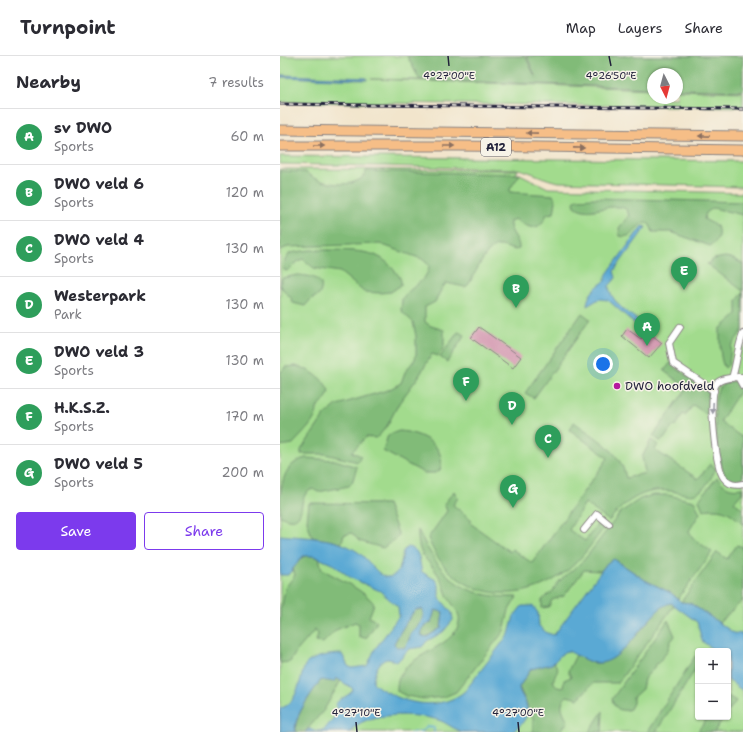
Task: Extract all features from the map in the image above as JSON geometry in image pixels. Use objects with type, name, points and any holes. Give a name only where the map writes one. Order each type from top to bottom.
[{"type":"highway","name":"A12","points":[[280,130],[743,136]]},
{"type":"highway","name":"A12","points":[[280,146],[452,146],[743,150]]},
{"type":"street","points":[[680,327],[669,343],[674,363],[714,391]]},
{"type":"street","points":[[743,334],[738,347],[737,362],[738,378],[743,386]]},
{"type":"street","points":[[738,378],[720,381],[716,384],[714,391],[713,423],[719,469],[723,477],[729,483],[735,486],[743,484]]},
{"type":"street","points":[[584,530],[597,514],[609,524]]},
{"type":"green space","points":[[280,56],[743,56],[683,72],[683,68],[647,68],[647,73],[413,67],[420,80],[371,79],[647,89],[647,104],[683,104],[683,90],[743,92],[743,107],[280,102],[280,77],[367,79],[280,75]]},
{"type":"green space","points":[[407,56],[525,56],[536,78],[527,56],[743,56],[743,91],[683,89],[683,68],[647,68],[647,88],[420,80]]},
{"type":"green space","points":[[280,156],[743,161],[743,187],[559,182],[518,169],[280,164]]},
{"type":"green space","points":[[280,169],[518,170],[508,189],[520,174],[548,188],[743,193],[743,732],[280,732]]},
{"type":"green space","points":[[280,171],[306,172],[311,177],[319,180],[338,184],[347,184],[356,181],[362,177],[366,171],[520,174],[510,189],[510,192],[553,195],[556,201],[554,213],[547,214],[541,224],[537,227],[529,227],[515,219],[510,221],[511,228],[519,245],[519,249],[514,250],[498,246],[489,251],[468,285],[465,287],[446,283],[435,302],[425,307],[425,322],[431,326],[444,330],[444,347],[438,356],[432,354],[419,376],[399,403],[387,426],[377,438],[366,437],[352,452],[361,456],[358,462],[325,454],[301,454],[301,450],[325,415],[337,405],[388,390],[401,383],[405,372],[415,359],[416,354],[416,336],[413,322],[401,311],[402,299],[426,275],[429,265],[422,259],[380,244],[288,247],[280,250],[280,233],[282,232],[280,228]]},
{"type":"green space","points":[[594,198],[743,202],[743,215],[713,208],[706,213],[704,219],[717,226],[718,232],[717,240],[710,246],[671,232],[653,232],[650,225],[646,222],[631,234],[624,237],[620,236],[619,228],[629,215],[626,209],[613,207],[587,210],[575,206],[574,202],[577,199]]},
{"type":"green space","points":[[310,250],[354,251],[377,256],[386,262],[397,273],[400,278],[401,285],[391,292],[364,292],[340,272],[314,268],[303,259],[298,261],[288,270],[284,270],[283,263],[290,253]]},
{"type":"green space","points":[[725,257],[731,258],[743,264],[743,291],[707,264],[714,259]]},
{"type":"green space","points":[[298,275],[312,277],[319,281],[321,285],[319,295],[311,299],[305,306],[293,303],[291,298],[280,286],[282,278]]},
{"type":"green space","points":[[743,292],[743,330],[731,346],[729,364],[725,368],[721,355],[720,329],[737,314],[737,301]]},
{"type":"green space","points":[[582,313],[590,319],[589,321],[534,398],[525,393]]},
{"type":"green space","points":[[458,332],[465,335],[447,362],[440,357]]},
{"type":"green space","points":[[671,362],[673,366],[708,391],[709,416],[693,405],[685,416],[683,414],[675,427],[673,426],[664,439],[660,441],[653,436],[687,388],[664,371]]},
{"type":"green space","points":[[296,366],[306,369],[320,378],[327,386],[329,391],[327,397],[317,408],[317,413],[312,422],[304,432],[293,444],[280,446],[280,374],[285,367]]},
{"type":"green space","points":[[736,381],[741,389],[720,422],[743,438],[743,481],[741,482],[730,480],[723,471],[718,449],[715,421],[716,397],[719,388],[723,384]]},
{"type":"green space","points":[[574,422],[613,452],[623,468],[626,478],[645,473],[642,457],[651,440],[658,444],[655,450],[698,479],[710,464],[716,469],[706,486],[695,494],[690,495],[666,491],[647,493],[638,496],[623,506],[609,521],[585,503],[569,530],[585,541],[600,521],[606,525],[576,563],[564,573],[545,584],[525,591],[505,593],[486,591],[468,584],[452,573],[438,558],[428,538],[447,511],[444,504],[454,491],[458,498],[453,505],[472,520],[470,523],[510,552],[512,549],[532,563],[608,458],[570,430]]},
{"type":"green space","points":[[399,431],[423,437],[436,447],[440,454],[440,470],[435,473],[424,473],[383,451],[388,435]]},
{"type":"green space","points":[[306,458],[335,460],[357,467],[352,483],[349,486],[318,492],[312,489],[303,499],[300,514],[294,519],[288,519],[280,516],[280,497],[283,480],[286,472],[291,466],[297,461]]},
{"type":"green space","points":[[717,477],[728,487],[734,489],[742,488],[742,493],[734,502],[743,509],[743,525],[734,516],[726,511],[716,509],[703,510],[699,500]]},
{"type":"green space","points":[[653,495],[668,495],[694,501],[700,513],[689,531],[693,538],[712,552],[678,599],[671,593],[645,580],[617,561],[607,563],[601,571],[584,570],[564,596],[552,600],[549,607],[542,608],[542,600],[553,591],[558,582],[584,560],[621,512],[640,499]]},
{"type":"green space","points":[[309,503],[387,504],[399,536],[383,548],[359,541],[352,533],[344,535],[341,544],[312,537],[307,521]]},
{"type":"green space","points":[[418,530],[436,561],[445,573],[456,582],[467,589],[481,594],[517,597],[509,610],[504,631],[456,692],[444,697],[424,699],[406,696],[397,691],[399,679],[405,669],[414,661],[447,640],[455,632],[459,622],[459,615],[448,597],[436,571],[421,552],[418,540]]},
{"type":"green space","points":[[737,545],[743,547],[743,600],[719,623],[690,603],[681,602],[717,552],[727,559]]},
{"type":"green space","points":[[308,555],[319,558],[322,569],[357,589],[370,599],[374,604],[369,617],[377,622],[367,637],[364,638],[359,636],[359,624],[355,622],[336,630],[323,643],[316,642],[318,634],[315,630],[296,652],[290,662],[280,663],[280,607],[282,606],[285,588],[295,575],[293,569],[299,560]]},
{"type":"green space","points":[[665,603],[675,604],[618,683],[593,683],[578,699],[567,696],[562,702],[562,709],[568,722],[559,732],[533,732],[533,717],[527,711],[527,705],[519,687],[531,669],[554,662],[558,669],[553,681],[557,687],[563,688],[564,680],[571,677],[568,671],[576,655],[594,663],[605,661],[614,656],[632,640]]},
{"type":"green space","points":[[422,609],[424,616],[411,634],[406,645],[404,648],[397,647],[394,644],[397,637],[414,612]]},
{"type":"green space","points":[[435,610],[443,612],[441,628],[426,637],[422,636],[425,626],[431,623]]},
{"type":"green space","points":[[668,620],[675,636],[671,641],[667,652],[644,679],[642,689],[633,697],[633,703],[630,709],[618,709],[614,705],[612,699]]},
{"type":"green space","points":[[695,656],[695,670],[656,732],[647,732]]},
{"type":"green space","points":[[336,678],[341,680],[324,710],[305,732],[296,732],[297,720],[300,713],[321,680]]},
{"type":"green space","points":[[731,698],[736,701],[731,708]]},
{"type":"green space","points":[[603,711],[602,732],[589,732]]},
{"type":"green space","points":[[705,720],[722,720],[714,732],[699,732],[699,729],[705,722]]},
{"type":"water","points":[[280,75],[367,78],[367,80],[280,77]]},
{"type":"water","points":[[642,226],[646,227],[614,271],[616,278],[609,286],[612,296],[620,306],[639,320],[635,324],[608,300],[599,299],[587,306],[587,302],[592,292],[604,282],[607,274]]},
{"type":"water","points":[[280,535],[330,540],[340,543],[358,552],[385,577],[390,577],[397,572],[401,564],[403,551],[407,547],[415,550],[419,556],[422,572],[436,580],[439,585],[439,597],[452,613],[453,620],[443,632],[427,641],[422,647],[409,649],[397,662],[388,659],[379,664],[374,675],[373,682],[380,688],[408,701],[428,704],[448,701],[465,691],[509,634],[514,616],[522,606],[533,606],[538,613],[539,626],[547,633],[554,635],[607,563],[614,559],[645,580],[671,593],[681,602],[690,603],[734,633],[743,634],[743,691],[731,682],[731,648],[711,648],[702,641],[697,622],[671,603],[654,614],[627,646],[607,661],[596,663],[592,662],[568,651],[564,652],[552,664],[531,669],[519,687],[526,704],[526,718],[512,732],[463,732],[438,720],[404,715],[378,717],[367,720],[357,725],[350,732],[305,732],[309,729],[319,731],[325,729],[339,711],[335,705],[353,690],[336,678],[334,682],[321,680],[308,698],[300,713],[295,727],[296,732],[280,732],[280,708],[286,706],[294,697],[305,665],[308,662],[328,655],[342,654],[348,666],[352,668],[367,666],[375,649],[399,616],[398,607],[380,591],[351,578],[334,565],[314,556],[303,556],[288,575],[280,575]],"holes":[[[422,609],[424,616],[411,634],[404,648],[397,647],[394,644],[397,637],[414,612]],[[435,610],[443,612],[441,628],[427,637],[422,636],[422,629],[431,623]]]},
{"type":"building","points":[[479,327],[521,357],[513,368],[471,338]]},
{"type":"building","points":[[627,329],[641,339],[647,331],[662,343],[649,358],[622,336]]},
{"type":"waterway","points":[[410,732],[422,731],[427,726],[434,728],[434,732]]},
{"type":"railway","points":[[280,104],[743,109]]},
{"type":"place","name":"DWO veld 3","points":[[684,290]]},
{"type":"place","name":"DWO veld 6","points":[[516,308]]},
{"type":"place","name":"sv DWO","points":[[647,346]]},
{"type":"place","name":"DWO hoofdveld","points":[[617,386]]},
{"type":"place","name":"H.K.S.Z.","points":[[466,401]]},
{"type":"place","name":"Westerpark","points":[[512,425]]},
{"type":"place","name":"DWO veld 4","points":[[548,458]]},
{"type":"place","name":"DWO veld 5","points":[[513,508]]}]
